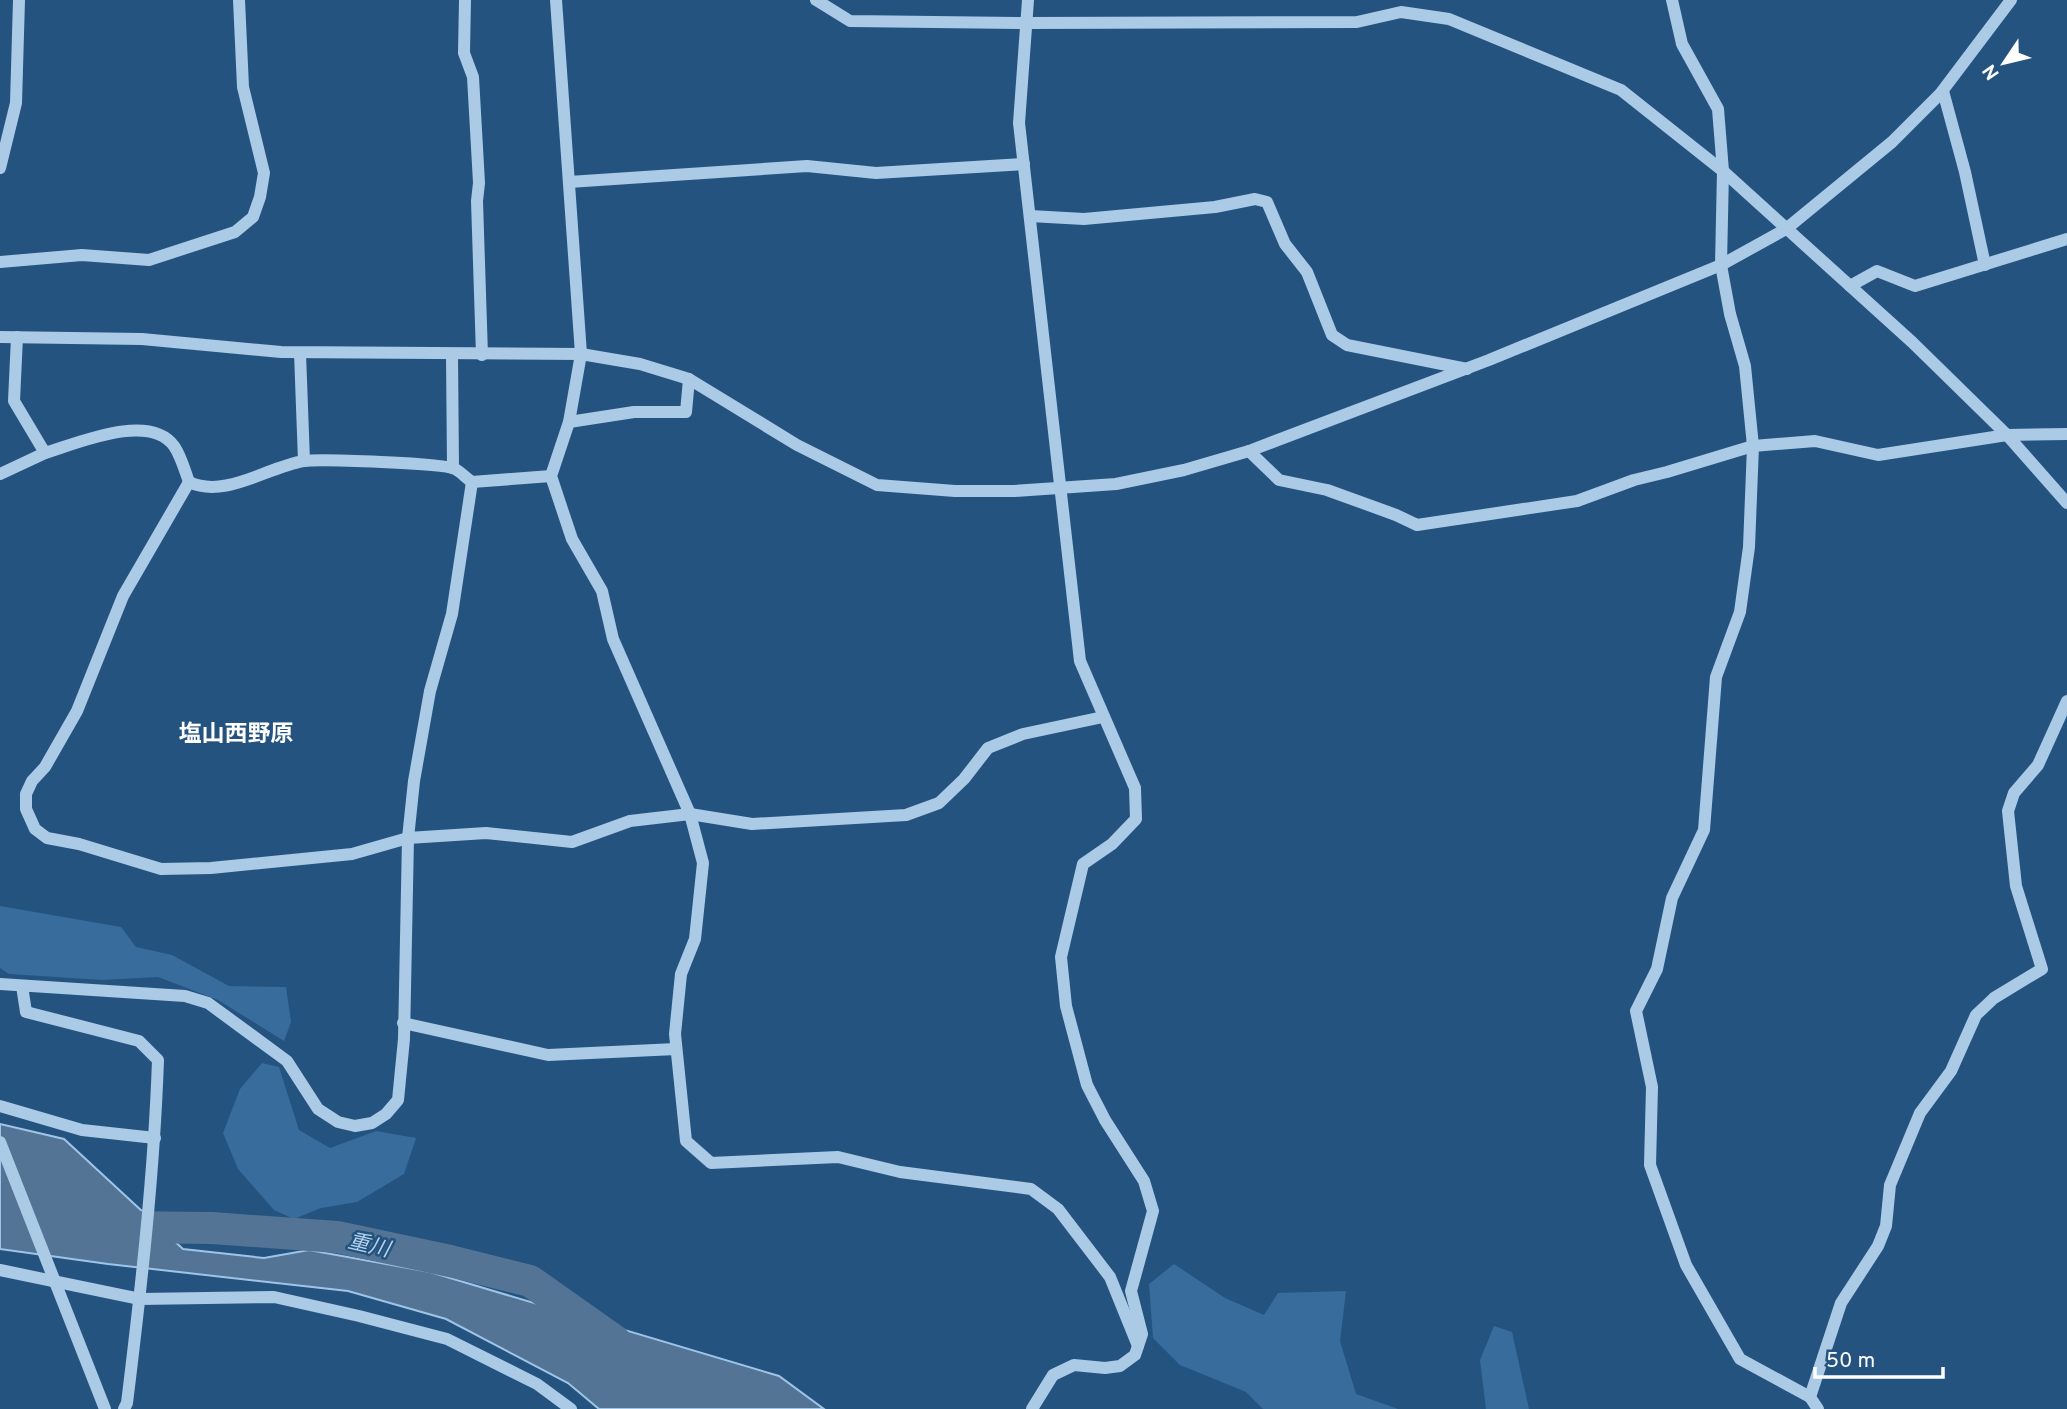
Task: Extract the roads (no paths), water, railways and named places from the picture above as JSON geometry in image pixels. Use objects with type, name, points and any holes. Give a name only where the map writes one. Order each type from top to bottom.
[{"type":"street","points":[[0,168],[16,103],[19,0]]},
{"type":"street","points":[[0,262],[82,256],[149,260],[235,232],[253,217],[264,173],[243,87],[239,0]]},
{"type":"street","points":[[465,0],[464,53],[473,77],[479,183],[477,201],[482,355]]},
{"type":"street","points":[[556,0],[581,354],[569,422],[551,476],[572,539],[602,591],[613,639],[690,814],[703,863],[695,939],[681,974],[675,1034],[686,1141],[711,1163],[838,1157],[900,1172],[1031,1189],[1058,1209],[1110,1278],[1138,1346]]},
{"type":"street","points":[[816,0],[850,21],[1357,22],[1401,12],[1449,19],[1621,90],[1723,171],[1912,342],[2007,435],[2067,503]]},
{"type":"street","points":[[1028,0],[1019,123],[1080,661],[1135,788],[1136,819],[1112,844],[1083,864],[1061,957],[1066,1006],[1087,1085],[1105,1120],[1144,1181],[1153,1211],[1130,1291],[1142,1334],[1135,1355],[1120,1366],[1105,1368],[1074,1365],[1053,1375],[1032,1409]]},
{"type":"street","points":[[1672,0],[1682,44],[1718,109],[1723,171],[1721,265],[1730,314],[1745,366],[1754,446],[1749,547],[1744,586],[1740,612],[1716,677],[1704,830],[1672,898],[1657,969],[1636,1011],[1652,1087],[1650,1165],[1685,1265],[1740,1359],[1810,1397],[1818,1409]]},
{"type":"street","points":[[0,337],[142,339],[300,353],[581,354],[640,364],[689,379],[797,444],[877,485],[1014,491],[1116,484],[1161,475],[1249,451],[1468,369],[1721,265],[1786,229],[1892,142],[1942,91],[2011,0]]},
{"type":"street","points":[[1942,91],[1965,172],[1985,265]]},
{"type":"street","points":[[569,182],[807,166],[876,173],[1024,164]]},
{"type":"street","points":[[1030,216],[1084,219],[1215,207],[1255,199],[1267,202],[1286,244],[1307,272],[1332,334],[1347,345],[1468,369]]},
{"type":"street","points":[[1850,286],[1877,271],[1915,286],[2067,239]]},
{"type":"street","points":[[17,337],[14,401],[45,453]]},
{"type":"street","points":[[300,353],[304,461]]},
{"type":"street","points":[[452,355],[453,468]]},
{"type":"street","points":[[569,422],[635,412],[686,412],[689,379]]},
{"type":"street","points":[[0,474],[45,453],[113,432],[156,431],[174,446],[189,482],[202,488],[238,482],[304,461],[363,461],[453,468],[472,482],[551,476]]},
{"type":"street","points":[[1249,451],[1279,480],[1326,490],[1417,525],[1577,501],[1634,480],[1754,446],[1815,441],[1878,454],[2007,435],[2067,434]]},
{"type":"street","points":[[189,482],[123,596],[77,710],[45,767],[26,794],[26,809],[35,829],[47,838],[79,844],[161,869],[211,868],[352,854],[408,838],[486,833],[572,842],[630,821],[690,814],[752,824],[906,815],[939,803],[964,779],[988,748],[1023,734],[1103,717]]},
{"type":"street","points":[[0,984],[185,996],[208,1003],[287,1061],[318,1109],[338,1122],[355,1126],[372,1123],[386,1114],[398,1100],[408,838],[414,781],[430,691],[452,614],[472,482]]},
{"type":"street","points":[[1810,1397],[1841,1303],[1878,1246],[1886,1226],[1890,1185],[1920,1112],[1951,1071],[1976,1015],[1994,998],[2042,969],[2016,886],[2008,811],[2014,793],[2038,765],[2067,701]]},
{"type":"street","points":[[22,986],[26,1012],[139,1041],[158,1060],[155,1142],[141,1296],[124,1409]]},
{"type":"street","points":[[403,1023],[548,1055],[676,1049]]},
{"type":"street","points":[[0,1107],[82,1130],[155,1142]]},
{"type":"street","points":[[0,1142],[105,1409]]},
{"type":"street","points":[[0,1270],[141,1296],[274,1297],[359,1316],[447,1339],[537,1384],[571,1409]]},
{"type":"waterway","name":"重川","points":[[117,1227],[212,1228],[337,1237],[450,1261],[530,1281],[615,1341]]},
{"type":"district","name":"塩山西野原","points":[[236,733]]}]
